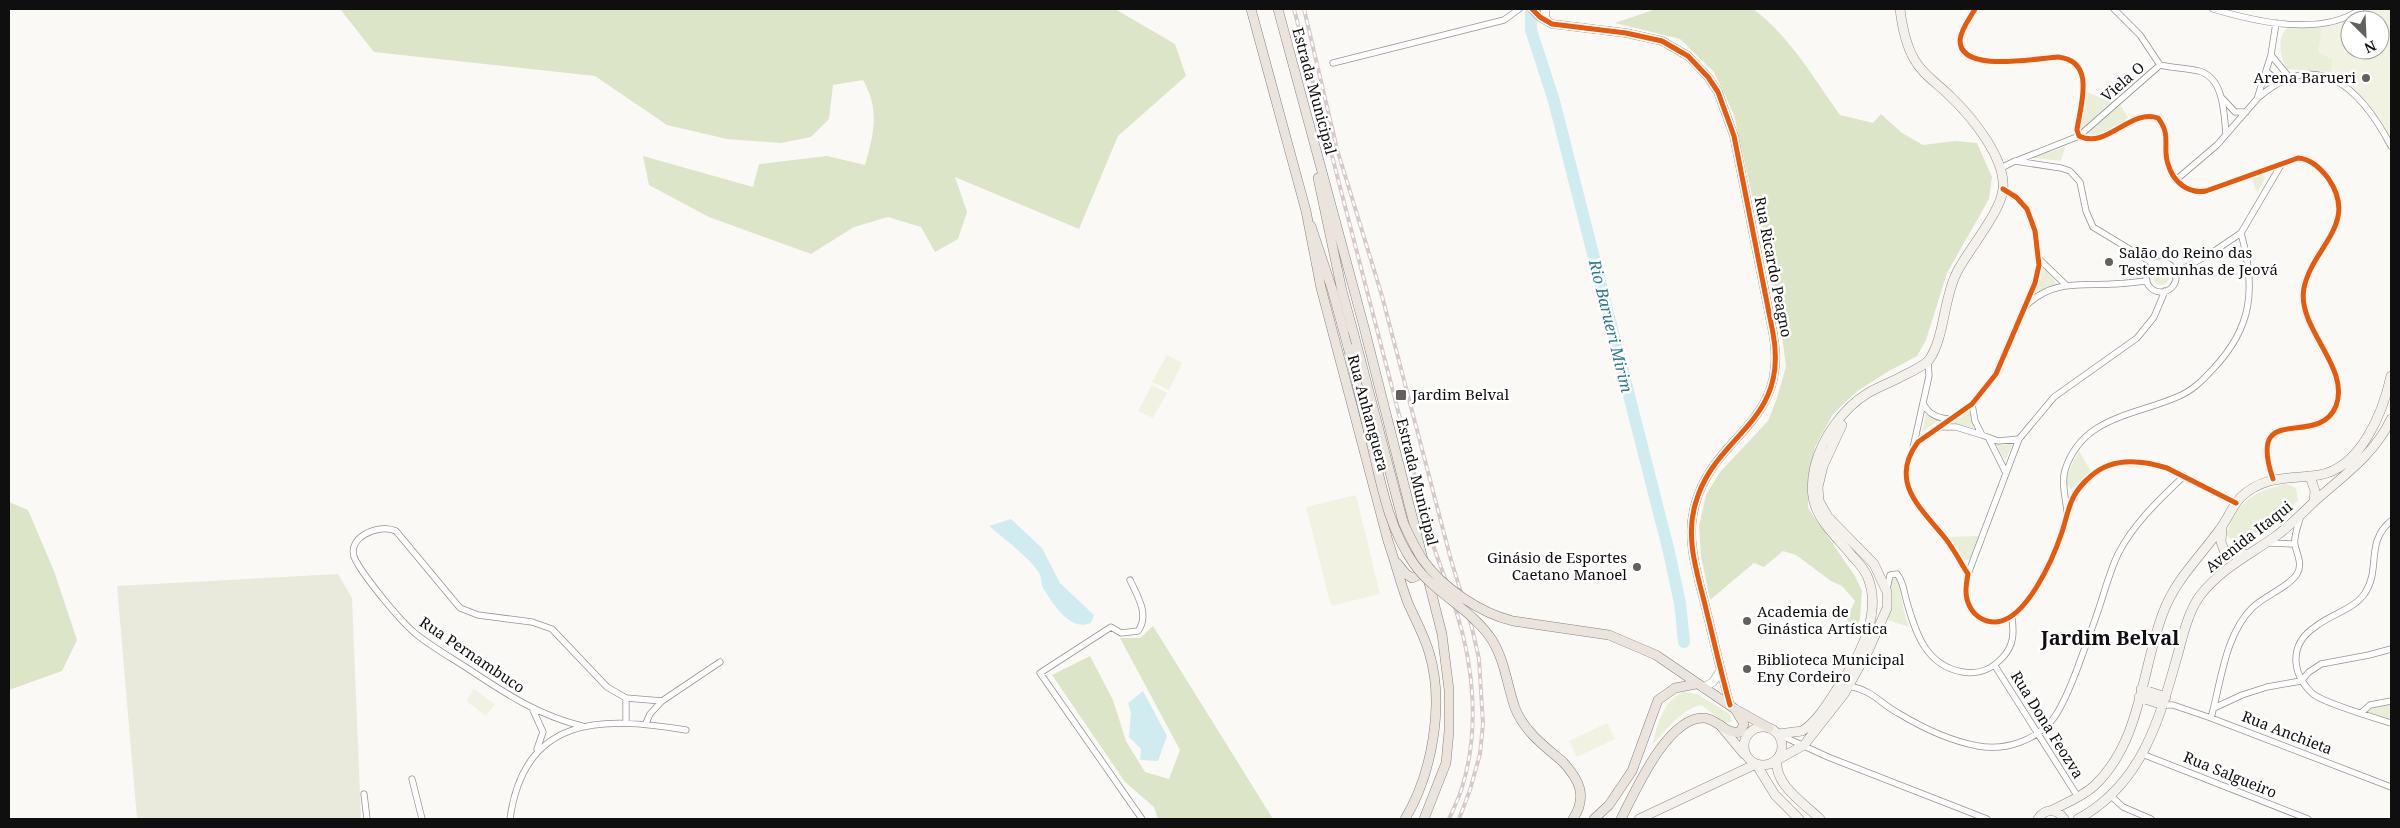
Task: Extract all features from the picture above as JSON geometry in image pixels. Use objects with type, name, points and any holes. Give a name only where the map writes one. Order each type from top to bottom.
[{"type":"main road","name":"Rua Anhanguera","points":[[1251,9],[1306,211],[1320,288],[1393,556],[1408,602],[1429,652],[1435,690],[1434,725],[1430,754],[1416,799],[1405,819]]},
{"type":"main road","name":"Estrada Municipal","points":[[1278,9],[1361,318],[1442,634],[1450,706],[1446,763],[1424,819]]},
{"type":"main road","points":[[1778,734],[1797,733],[1806,729],[1848,672],[1869,624],[1872,599],[1868,578],[1819,514],[1813,502],[1812,487],[1820,450],[1836,424],[1868,393],[1928,361],[1937,341],[1948,292],[1957,272],[1992,214],[2003,189],[2000,168],[1976,125],[1914,60],[1904,33],[1900,9]]},
{"type":"main road","points":[[1317,155],[1316,169],[1324,211],[1353,331],[1403,522],[1413,545],[1439,577],[1461,595],[1499,617],[1609,635],[1656,655],[1732,707],[1770,728],[1778,734],[1782,744],[1776,769],[1780,779],[1820,819]]},
{"type":"main road","points":[[1306,211],[1332,289],[1348,347],[1381,485],[1393,524],[1402,545],[1418,570],[1486,632],[1499,654],[1516,709],[1525,725],[1540,743],[1562,761],[1574,774],[1581,791],[1579,804],[1572,819]]},
{"type":"main road","name":"Avenida Itaqui","points":[[2037,819],[2044,812],[2078,797],[2103,776],[2120,753],[2131,728],[2158,626],[2170,596],[2178,582],[2222,527],[2236,503],[2251,490],[2273,479],[2310,476],[2333,470],[2348,458],[2368,437],[2384,402],[2391,376]]},
{"type":"main road","points":[[1639,819],[1756,764],[1767,765],[1804,746],[1849,686],[1881,624],[1887,608],[1887,592],[1874,564],[1824,511],[1819,501],[1818,487],[1828,453],[1840,426],[1879,388]]},
{"type":"main road","name":"Avenida Itaqui","points":[[2078,819],[2098,808],[2111,796],[2142,754],[2164,701],[2190,612],[2216,578],[2231,564],[2264,544],[2301,515],[2372,449],[2384,434],[2391,419]]},
{"type":"main road","points":[[2310,476],[2315,491],[2313,503]]},
{"type":"main road","points":[[2222,527],[2221,542],[2224,550],[2230,554],[2248,554]]},
{"type":"main road","points":[[1393,556],[1403,570],[1412,578],[1419,575],[1424,566]]},
{"type":"main road","points":[[1594,819],[1608,805],[1632,771],[1658,700],[1675,688],[1700,686]]},
{"type":"main road","points":[[2140,693],[2164,701]]},
{"type":"main road","points":[[1621,819],[1653,761],[1678,728],[1696,719],[1705,718],[1735,732],[1743,730],[1742,719],[1732,707]]},
{"type":"main road","points":[[1720,725],[1747,758],[1756,764],[1775,795],[1799,819]]},
{"type":"main road","points":[[1747,758],[1743,748],[1745,737],[1753,729],[1770,728]]},
{"type":"main road","points":[[2052,810],[2060,813],[2064,819]]},
{"type":"street","points":[[1333,63],[1504,20],[1519,9]]},
{"type":"street","points":[[1532,9],[1540,18],[1548,22]]},
{"type":"street","points":[[1546,9],[1545,17],[1548,22]]},
{"type":"street","points":[[1975,9],[1960,39],[1962,48],[1968,57],[1981,62],[2058,57],[2070,60],[2078,68],[2084,88],[2077,130],[2079,136]]},
{"type":"street","points":[[2114,9],[2140,35],[2160,65],[2204,73],[2214,80],[2220,94],[2232,110],[2239,113],[2247,112]]},
{"type":"street","points":[[2213,9],[2243,18],[2276,23],[2335,22],[2361,9]]},
{"type":"street","name":"Rua Ricardo Peagno","points":[[1548,22],[1558,26],[1649,37],[1673,46],[1694,61],[1718,92],[1734,136],[1773,332],[1776,360],[1766,401],[1755,419],[1717,458],[1707,474],[1693,513],[1691,531],[1692,552],[1732,707]]},
{"type":"street","points":[[2257,99],[2271,54],[2276,23]]},
{"type":"street","points":[[2271,54],[2289,77]]},
{"type":"street","name":"Viela O","points":[[2079,136],[2160,65]]},
{"type":"street","points":[[2266,71],[2279,82]]},
{"type":"street","points":[[2176,179],[2196,164],[2247,112],[2257,99],[2279,82],[2289,77],[2310,74],[2323,76],[2347,88],[2367,108],[2391,146]]},
{"type":"street","points":[[2220,94],[2226,134]]},
{"type":"street","points":[[2000,168],[2079,136],[2093,140],[2144,116],[2158,118],[2165,129],[2167,136],[2167,163],[2176,179],[2187,190],[2198,192],[2298,158],[2311,162],[2330,181],[2338,202],[2338,221],[2313,264],[2304,288],[2303,298],[2308,318],[2335,375],[2339,393],[2334,410],[2319,423],[2282,430],[2271,436],[2267,443],[2266,453],[2273,479]]},
{"type":"street","points":[[2015,161],[2070,171],[2080,182],[2086,210],[2093,227],[2154,264],[2167,263],[2176,273]]},
{"type":"street","points":[[2236,503],[2167,468],[2142,462],[2122,462],[2110,465],[2091,476],[2079,489],[2042,578],[2012,618],[1994,622],[1979,618],[1970,607],[1965,588],[1968,574],[2005,471],[2019,439],[2054,397],[2137,338],[2147,328],[2165,291],[2173,286],[2176,273],[2213,252],[2241,233],[2281,165]]},
{"type":"street","points":[[1912,450],[1924,436],[1942,427],[1972,404],[1996,374],[2035,283],[2038,258],[2035,231],[2027,209],[2016,197],[2003,189]]},
{"type":"street","points":[[2067,514],[2063,478],[2069,460],[2081,441],[2092,430],[2109,421],[2179,397],[2196,387],[2227,353],[2235,341],[2243,325],[2250,283],[2248,258],[2241,233]]},
{"type":"street","points":[[2038,258],[2066,285]]},
{"type":"street","points":[[2154,264],[2147,271],[2147,281],[2152,288],[2165,291]]},
{"type":"street","points":[[2027,305],[2039,296],[2066,285],[2147,281]]},
{"type":"street","points":[[1928,361],[1929,376],[1906,471],[1906,482],[1911,497],[1947,540],[1968,574]]},
{"type":"street","points":[[1923,403],[1931,413],[1944,419],[1951,419]]},
{"type":"street","points":[[1972,404],[1975,421],[1982,435]]},
{"type":"street","points":[[1942,427],[1956,427],[1998,441],[2019,439]]},
{"type":"street","points":[[1989,439],[2005,471]]},
{"type":"street","points":[[1849,686],[1872,692],[1898,714],[1966,744],[1990,748],[2020,742],[2038,734],[2052,720],[2068,691],[2117,556],[2142,518],[2184,476]]},
{"type":"street","points":[[2211,718],[2230,645],[2240,621],[2264,597],[2293,580],[2298,573],[2299,556],[2294,544],[2301,515]]},
{"type":"street","points":[[2391,520],[2381,530],[2376,541],[2372,573],[2365,593],[2360,599],[2315,626],[2300,642],[2296,660],[2301,681],[2317,696],[2391,723]]},
{"type":"street","name":"Rua Pernambuco","points":[[582,726],[558,720],[534,710],[415,634],[381,595],[354,558],[354,546],[362,537],[375,529],[388,527],[396,531],[460,608],[478,615],[532,622],[552,629],[608,687],[626,698],[662,701]]},
{"type":"street","points":[[2264,544],[2277,542],[2294,544]]},
{"type":"street","points":[[1868,578],[1879,574],[1895,574],[1900,578],[1921,644],[1933,657],[1950,669],[1978,673],[1995,666],[2011,646],[2014,636],[2012,618]]},
{"type":"street","points":[[1887,592],[1890,575]]},
{"type":"street","points":[[1130,580],[1143,614],[1141,627],[1138,631],[1121,633],[1111,627],[1040,673],[1142,819]]},
{"type":"street","points":[[2214,708],[2242,695],[2267,687],[2301,681],[2309,672],[2321,664],[2391,649]]},
{"type":"street","points":[[646,723],[650,714],[662,701],[720,662]]},
{"type":"street","name":"Rua Dona Feozva","points":[[1995,666],[2078,797]]},
{"type":"street","points":[[1700,686],[1713,682],[1721,670]]},
{"type":"street","points":[[626,698],[626,722]]},
{"type":"street","name":"Rua Anchieta","points":[[2164,701],[2391,787]]},
{"type":"street","points":[[2361,713],[2370,705],[2391,701]]},
{"type":"street","name":"Rua Pernambuco","points":[[510,819],[517,787],[542,739],[543,732],[534,710]]},
{"type":"street","points":[[534,754],[556,737],[582,726],[626,722],[646,723],[686,730]]},
{"type":"street","points":[[1778,734],[1845,764],[1987,819]]},
{"type":"street","name":"Rua Salgueiro","points":[[2142,754],[2308,819]]},
{"type":"street","points":[[412,780],[422,819]]},
{"type":"street","points":[[364,794],[367,819]]},
{"type":"street","points":[[2111,796],[2123,807],[2151,819]]},
{"type":"green space","points":[[340,9],[1115,9],[1175,44],[1186,76],[1118,136],[1079,229],[955,177],[967,212],[958,239],[935,252],[921,227],[888,217],[854,227],[811,254],[709,217],[649,185],[643,156],[753,187],[759,164],[827,156],[865,165],[874,122],[872,101],[863,80],[833,85],[829,119],[811,137],[781,143],[727,139],[667,125],[595,76],[374,52]]},
{"type":"green space","points":[[1656,9],[1753,9],[1778,31],[1789,44],[1811,72],[1840,115],[1873,123],[1881,114],[1902,133],[1923,145],[1955,141],[1977,143],[1992,177],[1989,199],[1947,273],[1926,340],[1917,356],[1856,392],[1833,414],[1815,447],[1809,477],[1808,508],[1855,576],[1862,591],[1860,619],[1852,638],[1847,617],[1855,601],[1842,586],[1831,581],[1796,555],[1783,551],[1764,567],[1754,563],[1710,600],[1701,556],[1699,526],[1706,495],[1720,472],[1768,421],[1786,366],[1780,322],[1734,115],[1714,72],[1680,39],[1615,23]]},
{"type":"green space","name":"Arena Barueri","points":[[2391,9],[2391,141],[2366,102],[2350,86],[2331,72],[2333,59],[2322,55],[2318,51],[2322,28],[2340,24],[2340,60],[2390,60],[2390,10],[2365,10]]},
{"type":"green space","points":[[2288,28],[2322,28],[2319,53],[2333,59],[2331,72],[2287,69],[2280,48],[2284,31]]},
{"type":"green space","points":[[2087,92],[2113,103],[2085,128],[2081,129],[2078,126]]},
{"type":"green space","points":[[2120,104],[2128,118],[2101,134],[2089,136],[2087,131]]},
{"type":"green space","points":[[2065,147],[2061,161],[2033,158]]},
{"type":"green space","points":[[2262,174],[2265,178],[2257,193],[2252,179]]},
{"type":"green space","points":[[2044,267],[2057,284],[2039,292],[2037,289]]},
{"type":"green space","points":[[2158,269],[2164,269],[2169,274],[2167,283],[2158,285],[2153,280],[2153,274]]},
{"type":"green space","points":[[1167,355],[1182,363],[1169,390],[1152,382]]},
{"type":"green space","points":[[1152,385],[1167,393],[1153,418],[1138,411]]},
{"type":"green space","points":[[1970,410],[1974,428],[1953,423]]},
{"type":"green space","points":[[1926,414],[1939,420],[1922,432]]},
{"type":"green space","points":[[1995,442],[2002,445],[2013,443],[2005,461]]},
{"type":"green space","points":[[2079,451],[2092,473],[2071,489],[2067,484],[2067,475]]},
{"type":"green space","points":[[2286,484],[2296,488],[2298,501],[2256,533],[2234,541],[2226,535],[2241,506],[2248,500],[2264,491]]},
{"type":"green space","points":[[1356,495],[1380,594],[1331,606],[1306,507]]},
{"type":"green space","points":[[9,502],[28,510],[54,571],[77,640],[62,671],[9,690]]},
{"type":"green space","points":[[1978,536],[1972,557],[1966,561],[1948,537]]},
{"type":"green space","points":[[1891,579],[1898,580],[1903,608],[1909,627],[1887,620],[1891,610]]},
{"type":"green space","points":[[1153,626],[1273,819],[1158,819],[1154,807],[1125,782],[1052,675],[1090,656],[1113,700],[1126,741],[1145,772],[1169,779],[1180,750],[1120,638],[1140,638]]},
{"type":"green space","points":[[474,689],[495,704],[486,716],[466,701]]},
{"type":"green space","points":[[1683,692],[1697,694],[1730,714],[1732,722],[1725,723],[1701,705],[1680,716],[1652,745],[1662,714],[1670,702]]},
{"type":"green space","points":[[2391,703],[2391,720],[2367,713],[2367,710],[2373,706]]},
{"type":"green space","points":[[1607,723],[1615,739],[1577,757],[1569,741]]},
{"type":"shaded area","points":[[338,574],[352,598],[361,819],[137,819],[117,586]]},
{"type":"water","points":[[1011,519],[1042,548],[1060,583],[1094,615],[1091,623],[1076,624],[1063,615],[1043,588],[1040,575],[1035,567],[1016,548],[989,526]]},
{"type":"water","points":[[1143,691],[1167,736],[1158,761],[1140,760],[1141,749],[1129,737],[1131,713],[1128,703]]},
{"type":"waterway","name":"Rio Barueri Mirim","points":[[1531,13],[1531,30],[1554,101],[1669,552],[1680,603],[1684,642]]},
{"type":"railway","points":[[1294,9],[1432,542],[1463,635],[1471,677],[1473,721],[1468,763],[1462,788],[1449,819]]},
{"type":"railway","points":[[1304,9],[1337,149],[1382,296],[1479,659],[1483,724],[1480,754],[1470,790],[1459,819]]},
{"type":"cycle path","points":[[1532,9],[1540,17],[1552,24],[1626,33],[1662,41],[1688,56],[1708,77],[1718,92],[1734,136],[1773,333],[1775,364],[1771,388],[1761,408],[1718,461],[1705,481],[1692,518],[1691,531],[1696,570],[1730,705]]},
{"type":"cycle path","points":[[1975,9],[1961,36],[1960,40],[1963,51],[1972,57],[1985,61],[2001,62],[2058,57],[2070,60],[2078,67],[2082,76],[2083,97],[2077,130],[2079,136],[2089,139],[2099,138],[2138,119],[2148,116],[2158,118],[2165,130],[2166,158],[2170,170],[2177,181],[2187,189],[2206,191],[2298,158],[2307,160],[2315,165],[2328,178],[2336,194],[2339,209],[2337,222],[2309,273],[2304,288],[2304,303],[2308,318],[2336,377],[2339,391],[2336,406],[2327,418],[2315,425],[2276,432],[2269,440],[2267,455],[2273,479]]},
{"type":"cycle path","points":[[2003,189],[2016,197],[2027,209],[2035,231],[2039,265],[2035,283],[1996,374],[1972,404],[1918,442],[1910,456],[1906,470],[1911,494],[1926,516],[1948,542],[1968,574],[1966,595],[1972,610],[1977,616],[1991,622],[2006,619],[2017,611],[2037,587],[2045,572],[2058,544],[2070,505],[2076,493],[2091,476],[2108,466],[2118,463],[2138,462],[2167,468],[2236,503]]},
{"type":"place","name":"Arena Barueri","points":[[2366,78]]},
{"type":"place","name":"Salão do Reino das Testemunhas de Jeová","points":[[2109,262]]},
{"type":"place","name":"Jardim Belval","points":[[1401,395]]},
{"type":"place","name":"Ginásio de Esportes Caetano Manoel","points":[[1637,567]]},
{"type":"place","name":"Academia de Ginástica Artística","points":[[1747,621]]},
{"type":"place","name":"Biblioteca Municipal Eny Cordeiro","points":[[1747,669]]},
{"type":"district","name":"Jardim Belval","points":[[2110,638]]}]
